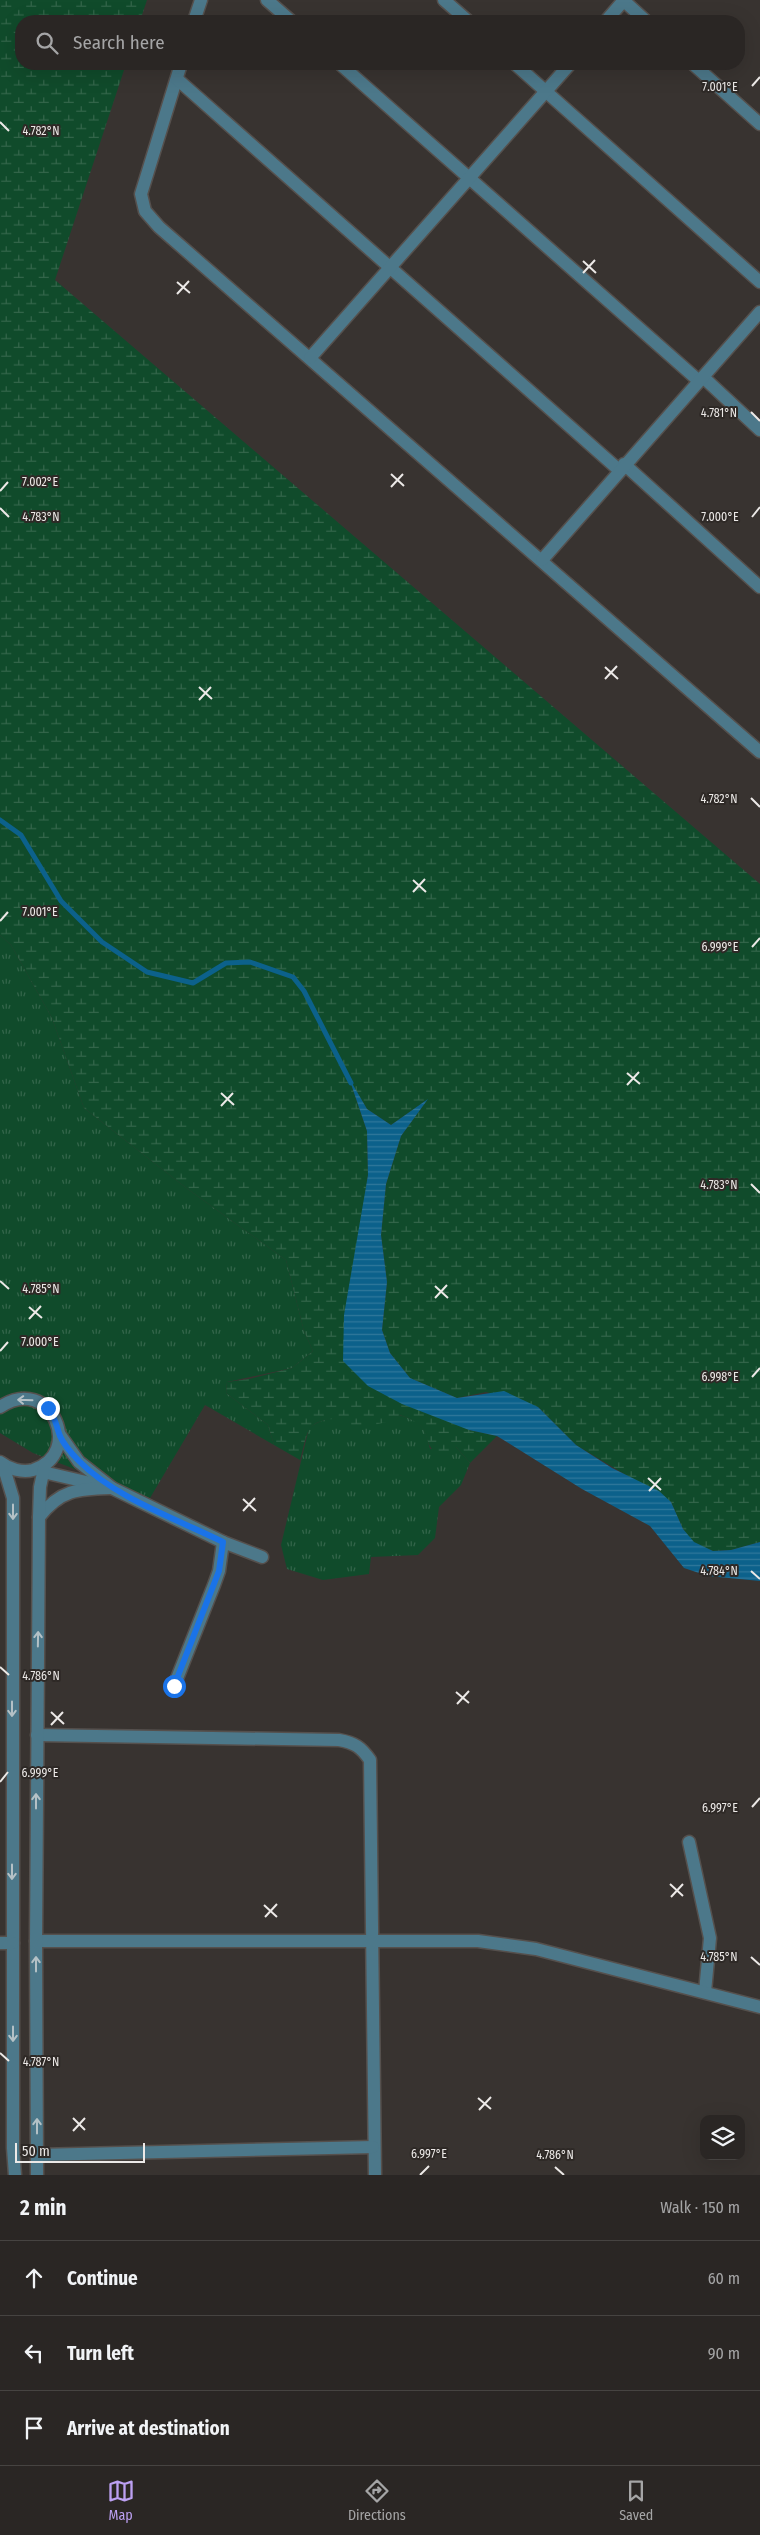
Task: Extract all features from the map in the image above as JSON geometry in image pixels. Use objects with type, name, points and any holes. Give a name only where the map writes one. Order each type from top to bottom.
[{"type":"street","points":[[196,15],[201,0]]},
{"type":"street","points":[[267,0],[284,15]]},
{"type":"street","points":[[444,0],[461,15]]},
{"type":"street","points":[[611,15],[624,0],[640,15]]},
{"type":"street","points":[[179,70],[141,194],[145,211],[160,227],[760,752]]},
{"type":"street","points":[[347,70],[760,430]]},
{"type":"street","points":[[522,70],[760,282]]},
{"type":"street","points":[[310,358],[565,70]]},
{"type":"street","points":[[700,70],[760,124]]},
{"type":"street","points":[[177,79],[389,268],[760,587]]},
{"type":"street","points":[[542,560],[760,312]]},
{"type":"street","points":[[2,1403],[28,1399],[42,1404],[53,1414],[60,1435],[79,1462],[112,1488]]},
{"type":"street","points":[[37,2175],[36,1941],[39,1517],[44,1468],[56,1450],[60,1435]]},
{"type":"street","points":[[2,1463],[24,1471],[44,1468],[112,1488],[223,1542],[262,1557]]},
{"type":"street","points":[[2,1463],[13,1498],[6,1943],[6,2148],[15,2175]]},
{"type":"street","points":[[39,1517],[50,1504],[63,1494],[85,1489],[112,1488]]},
{"type":"street","points":[[174,1686],[219,1571],[223,1542]]},
{"type":"street","points":[[37,1735],[340,1740],[354,1743],[363,1750],[370,1760],[373,1942],[373,2147],[375,2175]]},
{"type":"street","points":[[689,1842],[710,1938],[705,1992]]},
{"type":"street","points":[[36,1941],[478,1941],[536,1949],[760,2008]]},
{"type":"street","points":[[37,2155],[373,2147]]},
{"type":"green space","points":[[0,0],[147,0],[142,15],[15,15],[15,70],[124,70],[55,280],[760,884],[760,1542],[731,1550],[713,1551],[693,1542],[683,1529],[671,1502],[576,1445],[538,1407],[486,1392],[457,1398],[410,1378],[390,1353],[382,1330],[387,1282],[381,1235],[386,1184],[401,1136],[427,1100],[391,1125],[367,1109],[350,1081],[367,1131],[368,1175],[343,1361],[469,1430],[497,1436],[470,1463],[456,1447],[440,1457],[429,1445],[423,1429],[412,1420],[400,1415],[387,1422],[355,1429],[341,1418],[320,1421],[310,1428],[300,1460],[274,1445],[268,1425],[226,1393],[227,1382],[249,1379],[292,1368],[313,1351],[304,1331],[286,1260],[185,1187],[84,1108],[52,1018],[11,945],[0,935]]},
{"type":"green space","points":[[0,935],[11,945],[52,1018],[84,1108],[185,1187],[286,1260],[304,1331],[313,1351],[292,1368],[227,1382],[226,1393],[268,1425],[274,1445],[205,1405],[150,1498],[33,1453],[0,1433]]},
{"type":"green space","points":[[399,1415],[413,1420],[421,1426],[430,1449],[456,1447],[470,1463],[461,1485],[439,1507],[435,1538],[418,1555],[371,1557],[369,1574],[323,1580],[287,1569],[281,1545],[309,1428],[320,1421],[332,1419],[376,1421]]},
{"type":"water","points":[[349,1078],[367,1109],[391,1125],[428,1099],[401,1136],[386,1184],[381,1235],[387,1282],[382,1330],[390,1353],[410,1378],[457,1398],[504,1391],[538,1407],[576,1445],[612,1468],[659,1491],[671,1502],[683,1529],[694,1542],[713,1551],[731,1550],[760,1542],[760,1581],[708,1576],[684,1568],[650,1526],[582,1489],[497,1436],[469,1430],[402,1404],[368,1386],[343,1361],[344,1315],[368,1175],[367,1131]]},
{"type":"waterway","points":[[0,820],[21,835],[61,901],[102,942],[147,972],[193,983],[226,963],[250,962],[293,977],[304,991],[351,1083]]},
{"type":"route","points":[[48,1408],[53,1414],[60,1435],[68,1449],[79,1462],[112,1488],[223,1542],[219,1571],[174,1686]]}]
